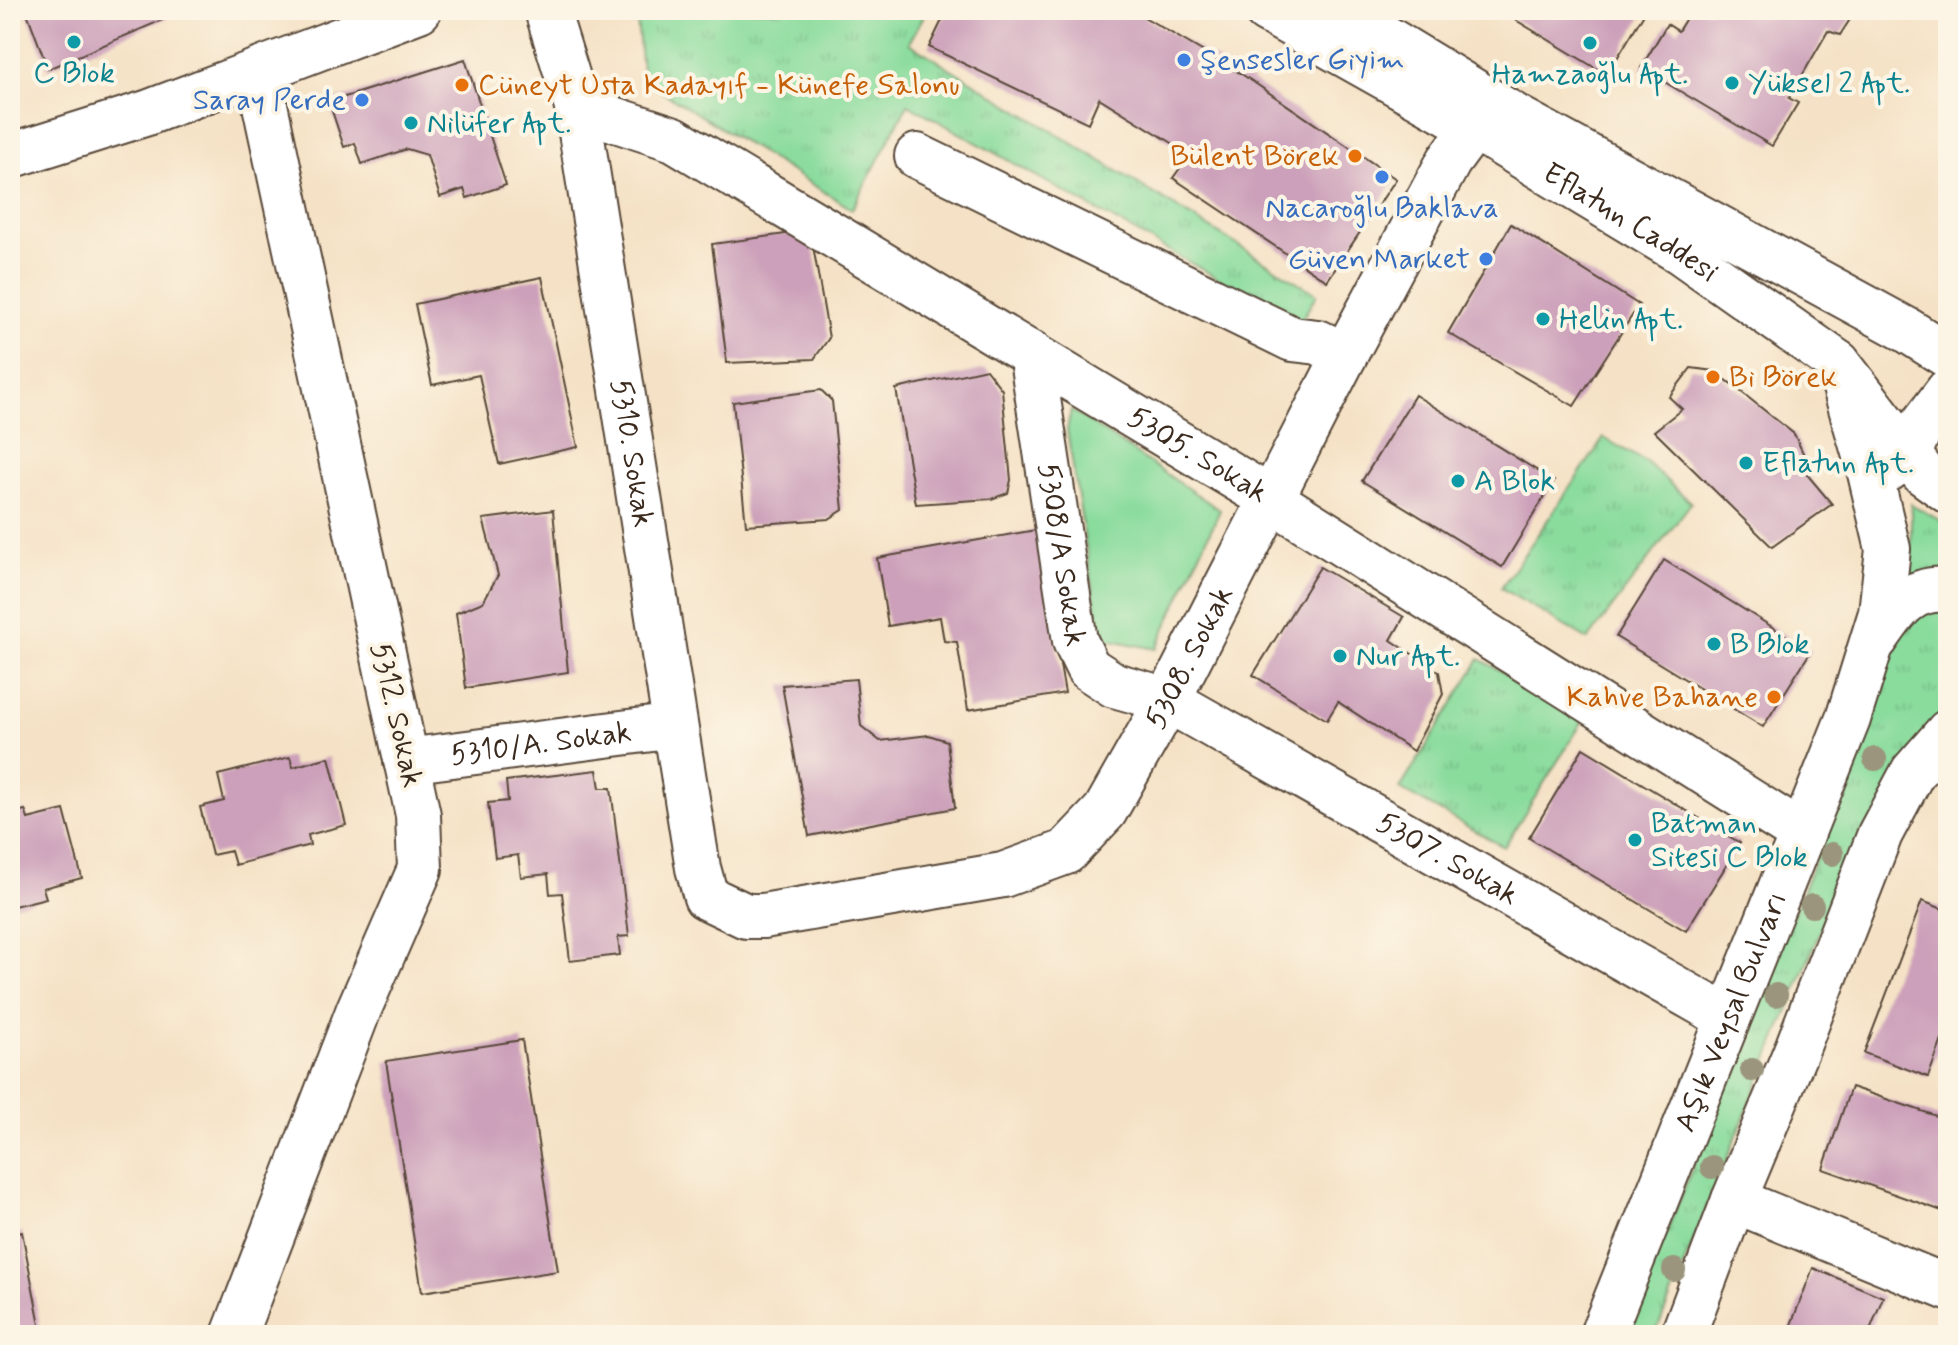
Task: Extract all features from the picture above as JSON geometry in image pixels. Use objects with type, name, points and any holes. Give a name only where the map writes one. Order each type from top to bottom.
[{"type":"street","points":[[10,156],[147,113],[419,10]]},
{"type":"street","name":"5310. Sokak","points":[[547,10],[577,107],[698,868],[706,897]]},
{"type":"street","name":"Eflatun Caddesi","points":[[1266,10],[1474,127],[1681,252],[1838,363],[1923,473],[1948,491]]},
{"type":"street","name":"Eflatun Caddesi","points":[[1340,10],[1516,117],[1893,322],[1948,356]]},
{"type":"street","name":"5312. Sokak","points":[[234,1335],[359,1009],[420,869],[418,815],[255,72]]},
{"type":"street","name":"5305. Sokak","points":[[577,107],[674,139],[1271,499],[1802,834]]},
{"type":"street","name":"5308. Sokak","points":[[706,897],[746,916],[763,916],[1003,875],[1066,852],[1105,811],[1168,700],[1345,355],[1449,161],[1474,127]]},
{"type":"street","points":[[917,156],[1292,339],[1318,342],[1345,355]]},
{"type":"street","name":"5308/A Sokak","points":[[1031,353],[1075,641],[1088,668],[1114,685],[1168,700]]},
{"type":"street","name":"Aşık Veysal Bulvarı","points":[[1602,1335],[1848,719],[1881,613],[1888,549],[1838,363]]},
{"type":"street","points":[[1872,481],[1909,454],[1920,428],[1948,391]]},
{"type":"street","points":[[1874,641],[1899,604],[1922,592],[1948,590]]},
{"type":"street","name":"5307. Sokak","points":[[1168,700],[1728,1018]]},
{"type":"street","name":"5310/A. Sokak","points":[[406,761],[675,726]]},
{"type":"street","points":[[1683,1335],[1880,834],[1913,772],[1948,732]]},
{"type":"street","points":[[1734,1200],[1948,1288]]},
{"type":"green space","points":[[636,10],[927,10],[909,43],[1317,294],[1299,324],[908,104],[852,209],[643,80]]},
{"type":"green space","points":[[1071,410],[1220,510],[1156,649],[1101,638],[1067,430]]},
{"type":"green space","points":[[1604,438],[1646,462],[1691,503],[1588,640],[1501,588]]},
{"type":"green space","points":[[1911,504],[1948,525],[1948,575],[1911,577]]},
{"type":"green space","points":[[1948,607],[1948,709],[1928,731],[1844,873],[1655,1335],[1626,1335],[1875,709],[1904,621]]},
{"type":"green space","points":[[1480,659],[1584,719],[1504,847],[1400,789]]},
{"type":"building","name":"C Blok","points":[[26,10],[173,10],[174,15],[48,69]]},
{"type":"building","points":[[947,10],[1132,10],[1243,75],[1396,179],[1327,281],[1173,178],[1190,154],[1099,98],[1088,123],[929,47]]},
{"type":"building","name":"Hamzaoğlu Apt.","points":[[1499,10],[1646,10],[1607,75]]},
{"type":"building","name":"Yüksel 2 Apt.","points":[[1691,10],[1856,10],[1840,35],[1828,31],[1789,98],[1798,103],[1772,146],[1641,68],[1667,24],[1678,31]]},
{"type":"building","name":"Nilüfer Apt.","points":[[465,59],[506,185],[467,198],[464,189],[440,197],[427,155],[407,149],[362,164],[355,143],[344,147],[329,102]]},
{"type":"building","name":"Helin Apt.","points":[[1511,224],[1639,305],[1574,406],[1448,333]]},
{"type":"building","points":[[800,232],[812,240],[829,338],[814,359],[727,363],[712,244]]},
{"type":"building","points":[[542,277],[578,447],[499,464],[479,375],[432,385],[415,304]]},
{"type":"building","name":"Eflatun Apt.","points":[[1691,368],[1715,371],[1794,434],[1804,455],[1805,472],[1832,504],[1772,547],[1654,431],[1682,409],[1669,397]]},
{"type":"building","points":[[986,369],[1002,390],[1011,480],[1008,493],[991,499],[916,504],[896,389]]},
{"type":"building","points":[[821,390],[832,401],[843,510],[829,519],[746,525],[733,402]]},
{"type":"building","name":"A Blok","points":[[1415,395],[1554,481],[1502,567],[1362,481]]},
{"type":"building","points":[[553,510],[568,672],[466,688],[456,613],[483,602],[498,575],[483,519]]},
{"type":"building","points":[[1036,530],[1065,693],[968,710],[957,642],[944,641],[940,617],[888,626],[877,558]]},
{"type":"building","name":"B Blok","points":[[1664,560],[1811,651],[1763,727],[1616,637]]},
{"type":"building","name":"Nur Apt.","points":[[1320,567],[1404,617],[1391,640],[1439,672],[1443,694],[1413,751],[1338,702],[1327,720],[1253,675]]},
{"type":"building","points":[[856,679],[861,726],[880,741],[929,735],[947,741],[955,808],[809,836],[782,685]]},
{"type":"building","name":"Batman Sitesi C Blok","points":[[1583,748],[1740,843],[1686,931],[1529,838]]},
{"type":"building","points":[[290,757],[293,767],[329,757],[346,825],[308,835],[310,845],[235,865],[231,851],[212,855],[200,807],[224,801],[218,775]]},
{"type":"building","points":[[597,770],[600,788],[611,788],[629,936],[618,937],[620,955],[570,961],[562,893],[550,894],[548,874],[521,877],[518,855],[495,858],[488,803],[508,801],[506,781]]},
{"type":"building","points":[[25,810],[28,819],[64,810],[82,878],[43,888],[46,898],[10,907],[10,814]]},
{"type":"building","points":[[1922,901],[1948,911],[1948,1042],[1942,1040],[1928,1077],[1864,1053]]},
{"type":"building","points":[[522,1040],[558,1271],[422,1292],[386,1061]]},
{"type":"building","points":[[1851,1087],[1948,1120],[1948,1213],[1823,1169]]},
{"type":"building","points":[[22,1232],[42,1335],[10,1335],[10,1235]]},
{"type":"building","points":[[1813,1268],[1883,1297],[1868,1335],[1787,1335]]},
{"type":"place","name":"C Blok","points":[[74,42]]},
{"type":"place","name":"Hamzaoğlu Apt.","points":[[1590,43]]},
{"type":"place","name":"Şensesler Giyim","points":[[1184,60]]},
{"type":"place","name":"Yüksel 2 Apt.","points":[[1732,83]]},
{"type":"place","name":"Cüneyt Usta Kadayıf - Künefe Salonu","points":[[462,85]]},
{"type":"place","name":"Saray Perde","points":[[362,100]]},
{"type":"place","name":"Nilüfer Apt.","points":[[411,123]]},
{"type":"place","name":"Bülent Börek","points":[[1355,156]]},
{"type":"place","name":"Nacaroğlu Baklava","points":[[1382,177]]},
{"type":"place","name":"Güven Market","points":[[1486,259]]},
{"type":"place","name":"Helin Apt.","points":[[1543,319]]},
{"type":"place","name":"Bi Börek","points":[[1713,377]]},
{"type":"place","name":"Eflatun Apt.","points":[[1746,463]]},
{"type":"place","name":"A Blok","points":[[1458,481]]},
{"type":"place","name":"B Blok","points":[[1714,644]]},
{"type":"place","name":"Nur Apt.","points":[[1340,656]]},
{"type":"place","name":"Kahve Bahane","points":[[1774,697]]},
{"type":"place","name":"Batman Sitesi C Blok","points":[[1635,840]]}]
